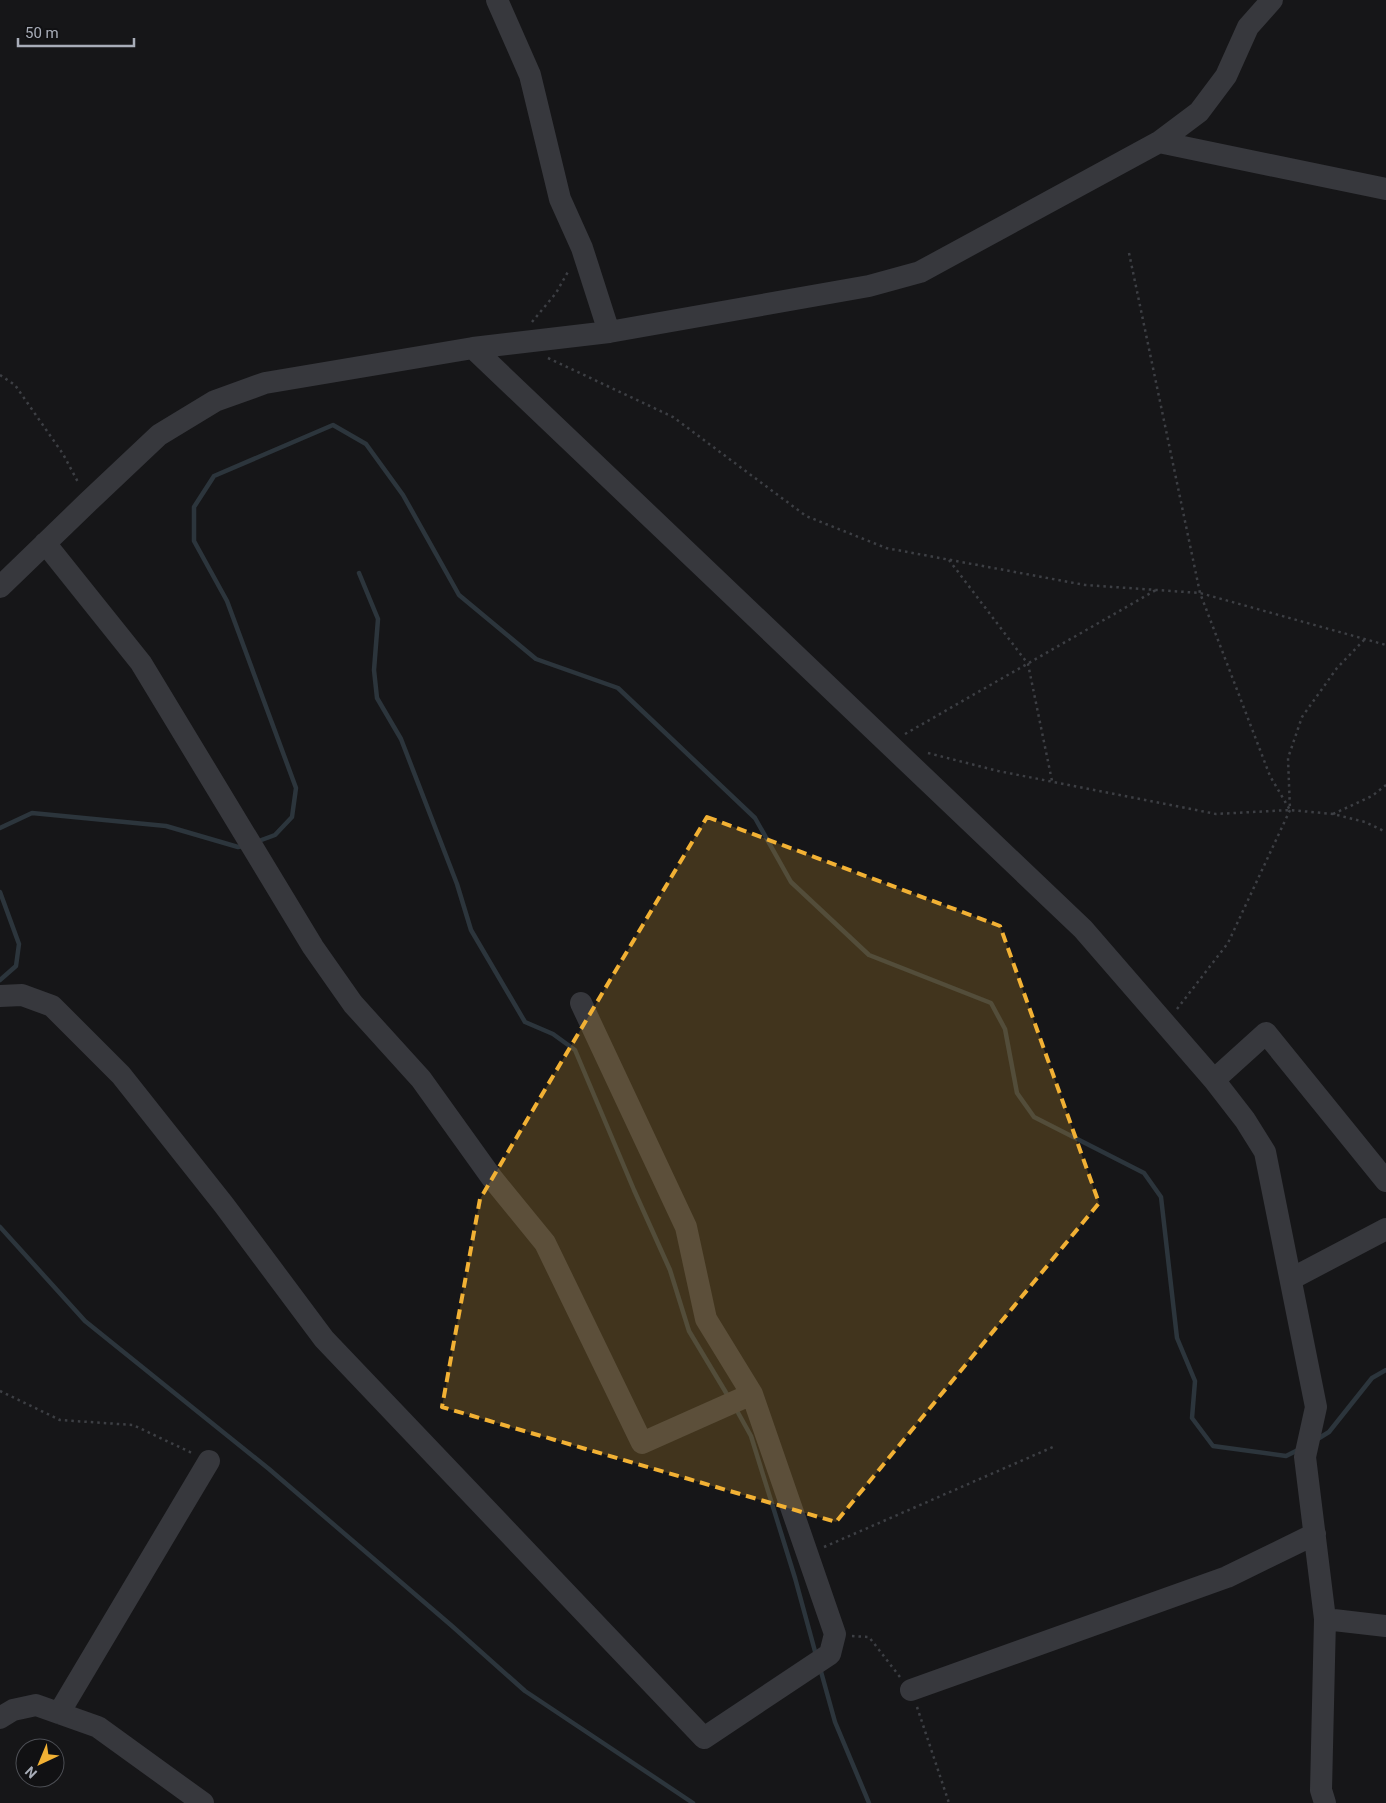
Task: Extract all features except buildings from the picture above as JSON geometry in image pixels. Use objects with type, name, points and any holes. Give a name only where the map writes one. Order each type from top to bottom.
[{"type":"street","points":[[497,0],[530,75],[560,199],[582,248],[609,332]]},
{"type":"street","points":[[0,587],[159,436],[215,401],[265,383],[473,348],[609,332],[870,286],[920,272],[1159,142],[1198,112],[1226,76],[1248,27],[1272,0]]},
{"type":"street","points":[[1159,142],[1386,189]]},
{"type":"street","points":[[473,348],[1083,928],[1214,1080],[1245,1120],[1265,1152],[1316,1407],[1305,1457],[1325,1619],[1321,1790],[1324,1803]]},
{"type":"street","points":[[45,543],[141,663],[318,955],[353,1004],[421,1079],[492,1178],[544,1244],[642,1443],[752,1394]]},
{"type":"street","points":[[0,996],[22,995],[52,1006],[121,1075],[224,1205],[324,1339],[704,1738],[830,1654],[834,1634],[752,1394],[706,1319],[686,1227],[581,1002]]},
{"type":"street","points":[[1214,1080],[1266,1033],[1386,1181]]},
{"type":"street","points":[[1291,1279],[1386,1229]]},
{"type":"street","points":[[58,1713],[209,1461]]},
{"type":"street","points":[[911,1690],[1227,1577],[1315,1534]]},
{"type":"street","points":[[1325,1619],[1386,1626]]},
{"type":"street","points":[[0,1718],[13,1710],[36,1705],[98,1727],[203,1803]]},
{"type":"path","points":[[1128,253],[1200,593],[1270,776],[1290,810]]},
{"type":"path","points":[[515,343],[556,293],[570,269]]},
{"type":"path","points":[[541,355],[673,417],[806,516],[886,548],[1085,585],[1200,593],[1386,645]]},
{"type":"path","points":[[0,376],[15,385],[64,454],[88,502]]},
{"type":"path","points":[[950,560],[1028,664],[1052,782]]},
{"type":"path","points":[[889,744],[1157,590]]},
{"type":"path","points":[[1166,1024],[1228,943],[1290,810],[1288,758],[1302,717],[1337,668],[1364,640]]},
{"type":"path","points":[[925,753],[998,771],[1216,814],[1290,810],[1333,814],[1364,822],[1386,832]]},
{"type":"path","points":[[1333,814],[1372,796],[1386,785]]},
{"type":"path","points":[[0,1391],[60,1420],[133,1425],[209,1461]]},
{"type":"path","points":[[807,1554],[1053,1446]]},
{"type":"highlighted area","points":[[707,817],[1000,926],[1099,1203],[836,1522],[442,1407],[480,1199]]},
{"type":"waterway","points":[[256,842],[275,835],[292,817],[296,788],[227,601],[194,541],[194,507],[214,476],[333,425],[366,444],[403,495],[459,595],[536,659],[618,688],[755,818],[791,882],[869,955],[991,1003],[1005,1029],[1017,1093],[1034,1117],[1144,1173],[1161,1197],[1177,1338],[1195,1381],[1192,1418],[1213,1446],[1286,1456],[1298,1450]]},
{"type":"waterway","points":[[359,573],[378,619],[374,670],[377,698],[401,739],[457,884],[471,930],[525,1022],[553,1034],[575,1050],[670,1270],[689,1331],[728,1396]]},
{"type":"waterway","points":[[0,828],[32,813],[166,826],[238,847],[244,846]]},
{"type":"waterway","points":[[0,892],[19,944],[16,966],[0,980]]},
{"type":"waterway","points":[[0,1227],[85,1321],[269,1469],[525,1691],[693,1803]]},
{"type":"waterway","points":[[1316,1440],[1329,1432],[1372,1378],[1386,1370]]},
{"type":"waterway","points":[[736,1409],[751,1436],[795,1578],[816,1655]]},
{"type":"waterway","points":[[820,1668],[835,1722],[869,1803]]}]
